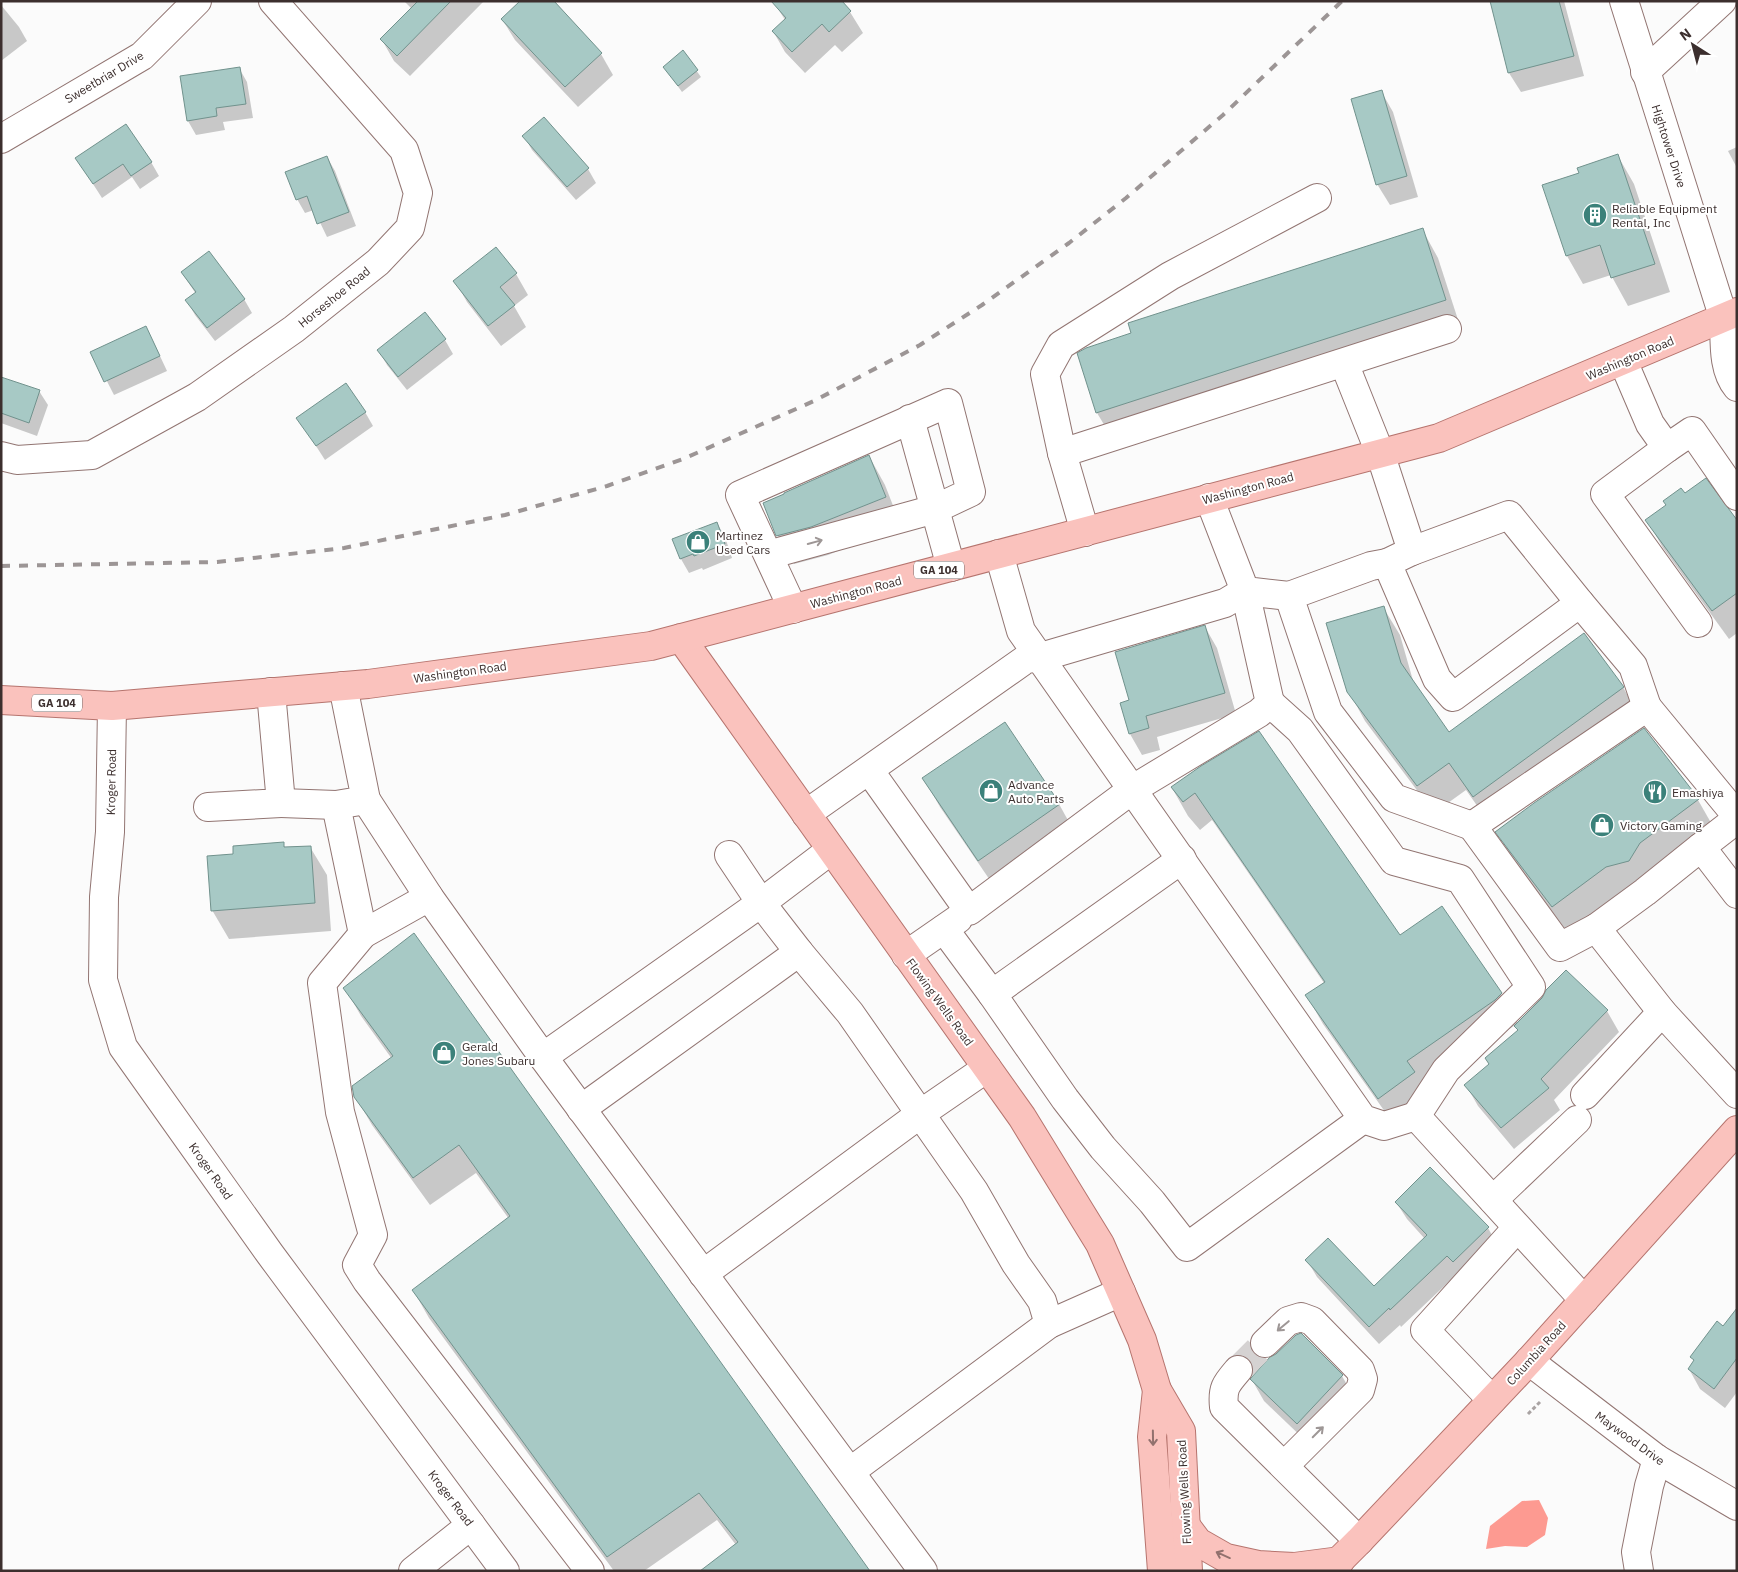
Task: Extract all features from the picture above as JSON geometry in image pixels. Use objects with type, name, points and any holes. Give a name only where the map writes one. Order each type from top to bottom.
[{"type":"main road","name":"Washington Road","points":[[1,700],[112,706],[343,686],[651,646],[1439,438],[1730,316]]},
{"type":"main road","name":"Flowing Wells Road","points":[[682,638],[1022,1117],[1100,1244],[1142,1340],[1157,1390],[1180,1431],[1188,1571]]},
{"type":"main road","name":"Columbia Road","points":[[1335,1566],[1529,1361],[1737,1130]]},
{"type":"main road","name":"Flowing Wells Road","points":[[1157,1390],[1152,1437],[1162,1571]]},
{"type":"main road","points":[[1186,1526],[1198,1542],[1226,1558],[1258,1565],[1294,1567],[1335,1566]]},
{"type":"street","name":"Sweetbriar Drive","points":[[1,139],[142,56],[197,1]]},
{"type":"street","name":"Horseshoe Road","points":[[1,456],[17,460],[92,455],[197,397],[294,329],[378,262],[410,228],[418,193],[404,150],[273,1]]},
{"type":"street","name":"Hightower Drive","points":[[1624,1],[1645,72],[1730,316],[1727,365],[1732,381],[1737,387]]},
{"type":"street","points":[[1645,72],[1722,1]]},
{"type":"street","points":[[1085,532],[1062,453],[1045,374],[1061,345],[1170,276],[1317,198]]},
{"type":"street","points":[[1062,453],[1447,329]]},
{"type":"street","points":[[1624,361],[1650,424],[1667,448]]},
{"type":"street","points":[[1344,363],[1380,453],[1412,551]]},
{"type":"street","points":[[768,555],[935,509],[971,492],[948,403],[740,495],[793,609]]},
{"type":"street","points":[[910,419],[951,566]]},
{"type":"street","points":[[1698,623],[1605,494],[1692,431],[1737,496]]},
{"type":"street","points":[[999,554],[1021,631],[1363,1119],[1384,1126],[1416,1116],[1446,1070],[1531,987],[1460,880],[1394,861],[1300,730],[1270,703],[1244,591],[1209,498]]},
{"type":"street","points":[[806,814],[1026,659],[1041,657],[1225,603],[1244,591],[1289,596],[1371,566],[1387,563],[1412,551],[1509,515],[1633,666],[1647,707],[1737,818],[1645,892],[1596,928],[1560,946],[1472,826],[1394,798],[1328,712],[1289,596]]},
{"type":"street","points":[[1387,563],[1437,679],[1453,698],[1580,603]]},
{"type":"street","points":[[343,686],[366,800],[429,897],[543,1057],[851,1471],[923,1571]]},
{"type":"street","points":[[271,692],[281,803]]},
{"type":"street","points":[[906,955],[969,911],[1133,789],[1259,713],[1270,703]]},
{"type":"street","name":"Kroger Road","points":[[112,706],[110,832],[104,897],[103,980],[124,1047],[270,1254],[505,1571]]},
{"type":"street","points":[[1472,826],[1647,707]]},
{"type":"street","points":[[868,770],[969,911]]},
{"type":"street","points":[[208,807],[281,803],[336,805],[366,800]]},
{"type":"street","points":[[336,805],[363,934]]},
{"type":"street","points":[[1700,847],[1737,894]]},
{"type":"street","points":[[543,1057],[831,850]]},
{"type":"street","points":[[729,855],[761,902],[799,952],[850,1013],[974,1191],[1016,1264],[1042,1301],[1050,1324]]},
{"type":"street","points":[[992,994],[1182,859]]},
{"type":"street","points":[[429,897],[363,934],[322,983],[340,1112],[373,1235],[357,1265],[367,1281],[590,1571]]},
{"type":"street","points":[[1596,928],[1662,1012],[1737,1094]]},
{"type":"street","points":[[944,929],[1065,1099],[1103,1148],[1152,1202],[1187,1248],[1363,1119]]},
{"type":"street","points":[[581,1108],[799,952]]},
{"type":"street","points":[[1586,1095],[1662,1012]]},
{"type":"street","points":[[703,1274],[921,1114],[987,1068]]},
{"type":"street","points":[[1416,1116],[1584,1300]]},
{"type":"street","points":[[1493,1200],[1577,1120]]},
{"type":"street","points":[[1492,1400],[1425,1330],[1518,1228]]},
{"type":"street","points":[[851,1471],[1050,1324],[1121,1292]]},
{"type":"street","points":[[1265,1343],[1288,1321],[1301,1317],[1312,1321],[1360,1370],[1363,1379],[1360,1390],[1284,1466]]},
{"type":"street","name":"Maywood Drive","points":[[1529,1361],[1658,1459],[1737,1506]]},
{"type":"street","points":[[1238,1370],[1228,1382],[1223,1392],[1224,1407],[1359,1541]]},
{"type":"street","points":[[1639,1571],[1636,1552],[1649,1486],[1658,1459]]},
{"type":"street","points":[[413,1571],[471,1525]]},
{"type":"shaded area","points":[[1539,1500],[1548,1518],[1545,1535],[1527,1547],[1505,1546],[1486,1549],[1490,1526],[1522,1501]]},
{"type":"building","points":[[418,1],[451,1],[397,56],[380,39]]},
{"type":"building","points":[[520,1],[554,1],[602,53],[565,87],[501,19]]},
{"type":"building","points":[[771,1],[842,1],[851,11],[829,32],[822,24],[792,52],[772,31],[786,18]]},
{"type":"building","points":[[1490,1],[1559,1],[1574,56],[1508,73]]},
{"type":"building","points":[[683,50],[698,70],[678,86],[663,67]]},
{"type":"building","points":[[240,67],[246,104],[216,108],[217,116],[187,121],[180,76]]},
{"type":"building","points":[[1382,90],[1407,176],[1376,185],[1351,99]]},
{"type":"building","points":[[544,117],[589,168],[567,187],[522,136]]},
{"type":"building","points":[[126,124],[152,162],[131,176],[123,164],[93,184],[75,158]]},
{"type":"building","name":"Reliable Equipment Rental, Inc","points":[[1618,154],[1655,264],[1611,278],[1600,245],[1566,256],[1542,185],[1579,173],[1577,168]]},
{"type":"building","points":[[327,156],[349,212],[317,224],[307,196],[296,200],[285,172]]},
{"type":"building","points":[[1423,228],[1446,300],[1096,413],[1077,353],[1086,348],[1131,333],[1128,323]]},
{"type":"building","points":[[496,247],[517,273],[500,287],[515,305],[488,326],[453,281]]},
{"type":"building","points":[[209,251],[245,299],[207,328],[185,300],[196,292],[181,272]]},
{"type":"building","points":[[425,312],[446,339],[398,377],[377,350]]},
{"type":"building","points":[[146,326],[160,356],[104,382],[90,352]]},
{"type":"building","points":[[1,377],[40,390],[29,423],[1,413]]},
{"type":"building","points":[[346,383],[366,412],[316,446],[296,418]]},
{"type":"building","points":[[869,455],[886,497],[811,527],[776,536],[763,503]]},
{"type":"building","points":[[1706,478],[1737,520],[1737,593],[1712,611],[1645,520],[1666,505],[1663,501],[1681,488],[1685,493]]},
{"type":"building","name":"Martinez Used Cars","points":[[717,522],[725,544],[694,556],[693,554],[680,559],[672,539]]},
{"type":"building","points":[[1384,606],[1401,663],[1449,732],[1584,633],[1624,687],[1473,797],[1449,763],[1417,786],[1347,692],[1326,623]]},
{"type":"building","points":[[1205,625],[1225,693],[1146,716],[1149,728],[1129,734],[1120,703],[1129,700],[1115,652]]},
{"type":"building","name":"Advance Auto Parts","points":[[1005,722],[1060,804],[978,861],[922,778]]},
{"type":"building","points":[[1644,728],[1699,799],[1640,843],[1629,861],[1606,867],[1552,907],[1495,832]]},
{"type":"building","points":[[1259,731],[1400,935],[1442,906],[1502,993],[1495,1000],[1407,1061],[1415,1072],[1378,1099],[1305,995],[1325,982],[1195,793],[1183,802],[1171,787],[1201,766]]},
{"type":"building","points":[[284,842],[284,847],[311,846],[315,903],[211,911],[207,856],[233,854],[233,846]]},
{"type":"building","points":[[414,933],[870,1571],[700,1571],[738,1542],[699,1493],[607,1557],[412,1290],[510,1216],[459,1145],[413,1178],[354,1097],[352,1086],[393,1056],[343,988]]},
{"type":"building","points":[[1566,970],[1608,1010],[1541,1079],[1549,1088],[1501,1128],[1464,1085],[1489,1064],[1485,1058],[1518,1030],[1514,1026]]},
{"type":"building","points":[[1430,1167],[1489,1227],[1453,1262],[1447,1256],[1390,1310],[1389,1308],[1369,1327],[1305,1260],[1328,1238],[1374,1286],[1427,1235],[1395,1202]]},
{"type":"building","points":[[1737,1308],[1737,1358],[1714,1389],[1688,1369],[1694,1360],[1690,1357],[1717,1321],[1723,1326]]},
{"type":"building","points":[[1301,1333],[1343,1375],[1297,1424],[1250,1379],[1270,1357]]},
{"type":"tunnel","points":[[1238,1370],[1265,1343]]},
{"type":"railway","points":[[1,566],[217,562],[344,548],[505,515],[607,486],[683,459],[814,401],[920,345],[982,305],[1069,243],[1126,198],[1223,115],[1342,1]]},
{"type":"place","name":"Reliable Equipment Rental, Inc","points":[[1595,215]]},
{"type":"place","name":"Martinez Used Cars","points":[[698,542]]},
{"type":"place","name":"Advance Auto Parts","points":[[991,791]]},
{"type":"place","name":"Emashiya","points":[[1655,792]]},
{"type":"place","name":"Victory Gaming","points":[[1602,825]]},
{"type":"place","name":"Gerald Jones Subaru","points":[[444,1053]]}]
